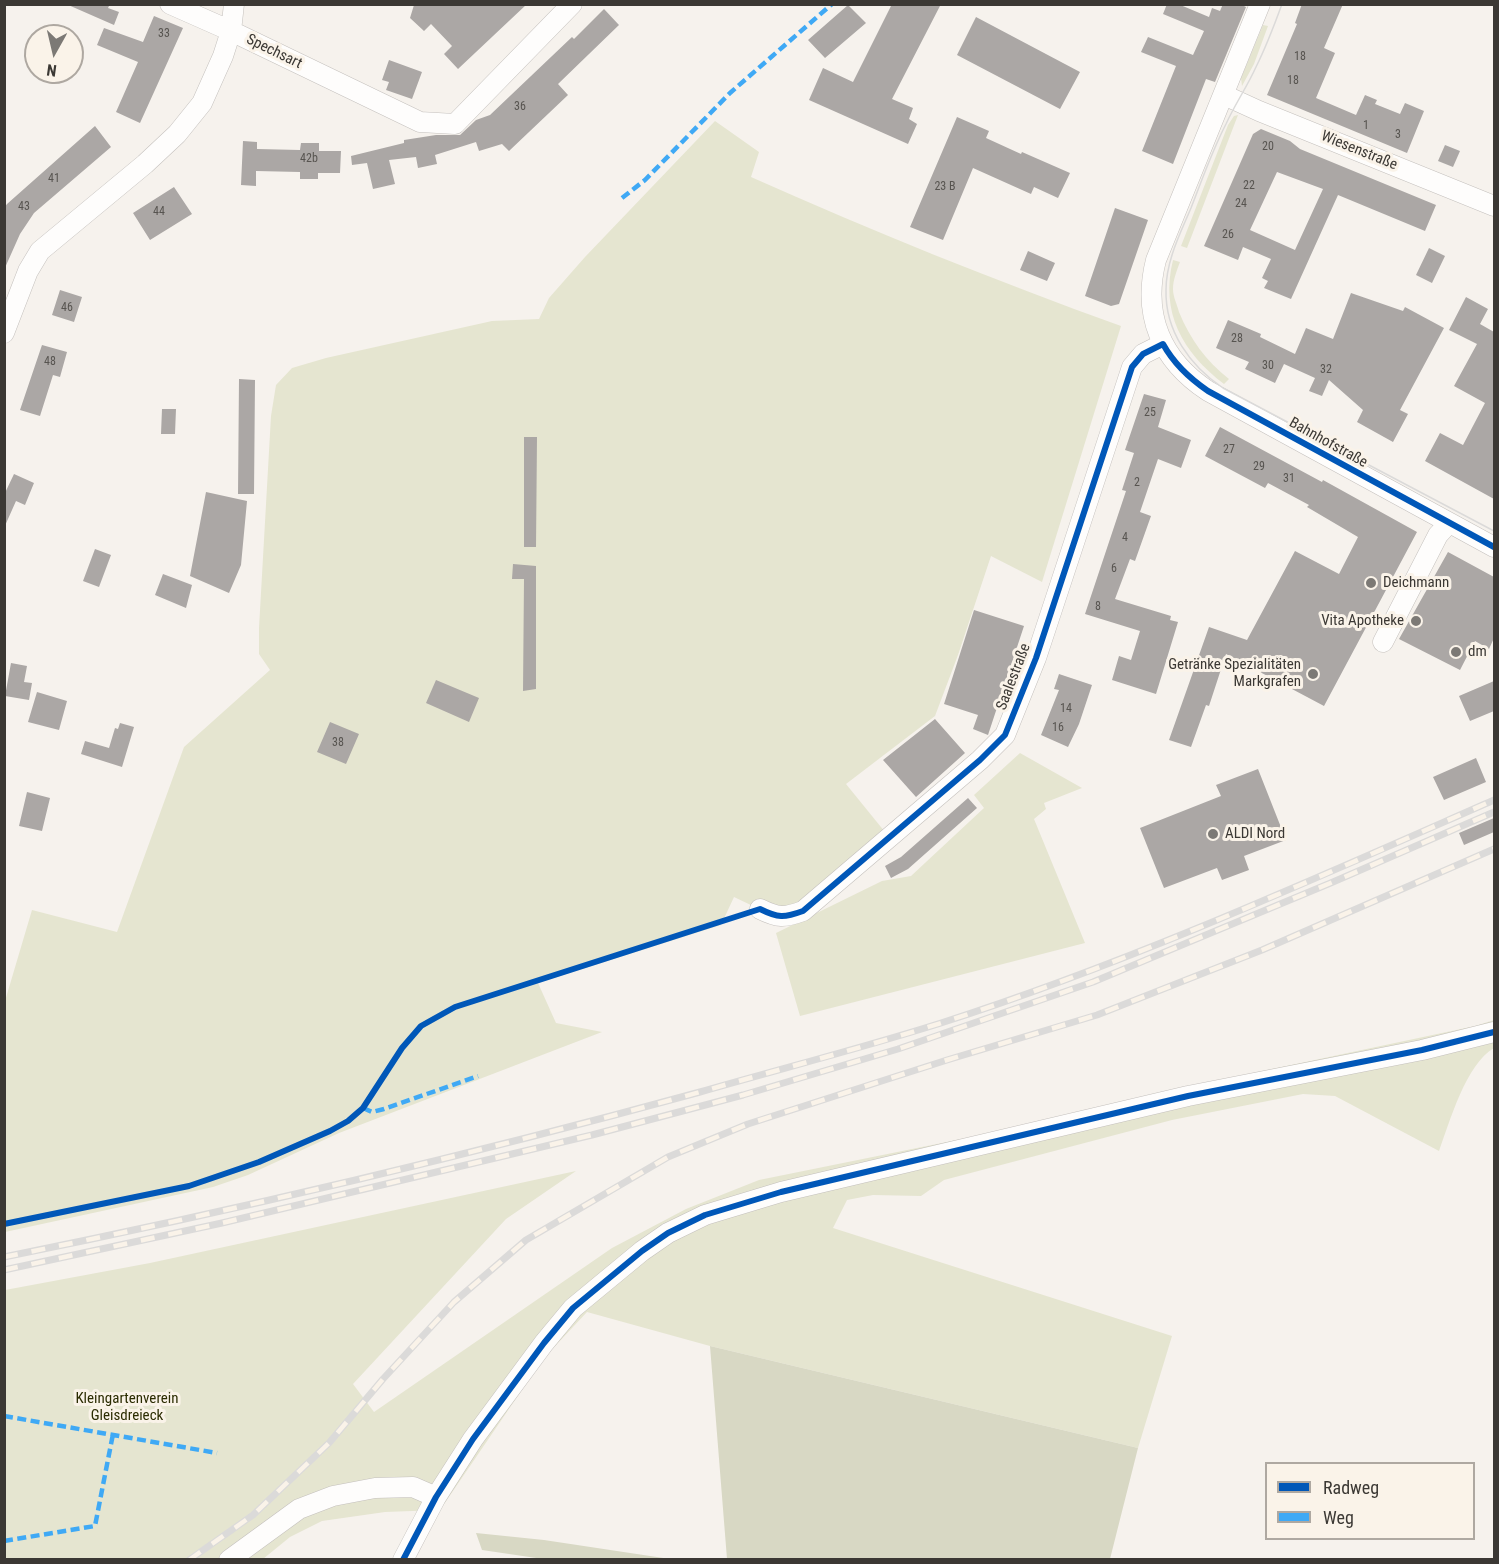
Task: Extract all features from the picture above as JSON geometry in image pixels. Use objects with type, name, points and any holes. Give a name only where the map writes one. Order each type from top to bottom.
[{"type":"street","points":[[170,4],[231,31],[234,4]]},
{"type":"street","name":"Spechsart","points":[[4,333],[28,271],[40,252],[145,164],[177,134],[202,103],[223,56],[231,31],[420,122],[455,124],[572,4]]},
{"type":"street","name":"Bahnhofstraße","points":[[1260,4],[1160,249],[1154,269],[1151,288],[1152,311],[1163,344],[1178,366],[1208,391],[1494,547]]},
{"type":"street","name":"Wiesenstraße","points":[[1224,95],[1494,206]]},
{"type":"street","name":"Saalestraße","points":[[760,909],[775,917],[790,916],[803,911],[980,760],[1005,735],[1036,658],[1132,367],[1143,354],[1163,344]]},
{"type":"street","points":[[1383,642],[1438,535],[1449,523]]},
{"type":"street","points":[[403,1560],[436,1497],[480,1430],[544,1343],[573,1308],[642,1251],[668,1233],[705,1215],[780,1192],[1188,1096],[1422,1050],[1494,1032]]},
{"type":"street","points":[[229,1560],[299,1509],[333,1496],[375,1488],[413,1487],[436,1497]]},
{"type":"green space","points":[[1263,25],[1268,26],[1254,64],[1242,86],[1241,78]]},
{"type":"green space","points":[[1238,115],[1187,248],[1181,246],[1228,125],[1234,116]]},
{"type":"green space","points":[[715,121],[759,152],[751,177],[934,255],[1121,326],[1042,582],[991,556],[935,716],[846,784],[885,832],[803,907],[776,917],[734,897],[721,925],[538,983],[556,1023],[602,1032],[339,1133],[248,1175],[213,1187],[5,1232],[5,1001],[32,910],[117,932],[184,747],[270,670],[259,654],[259,628],[271,416],[276,385],[292,368],[326,358],[492,321],[539,319],[549,298],[585,257]]},
{"type":"green space","points":[[1173,260],[1180,262],[1173,289],[1179,312],[1200,349],[1229,379],[1224,384],[1196,358],[1178,330],[1172,314],[1170,297]]},
{"type":"green space","points":[[1020,753],[1082,788],[1044,803],[1046,809],[1034,819],[1085,943],[800,1016],[776,933],[882,881],[911,876],[984,808],[974,795]]},
{"type":"green space","name":"Kleingartenverein Gleisdreieck","points":[[1494,1020],[1494,1048],[1484,1056],[1467,1080],[1439,1151],[1335,1096],[1303,1094],[1172,1120],[944,1180],[921,1196],[873,1195],[847,1200],[833,1228],[1172,1336],[1138,1448],[710,1346],[587,1312],[543,1359],[440,1510],[385,1512],[322,1521],[290,1537],[263,1559],[5,1560],[5,1290],[150,1263],[576,1171],[506,1219],[353,1384],[374,1412],[612,1248],[686,1209],[759,1180],[1006,1130]]},
{"type":"green space","points":[[710,1346],[1138,1448],[1110,1559],[727,1559]]},
{"type":"green space","points":[[476,1533],[544,1540],[670,1559],[543,1559],[482,1550]]},
{"type":"building","points":[[66,4],[110,4],[108,8],[119,12],[114,25]]},
{"type":"building","points":[[527,4],[458,69],[444,54],[452,46],[431,24],[424,31],[410,18],[414,5]]},
{"type":"building","points":[[892,4],[941,4],[892,99],[913,108],[909,119],[917,124],[908,144],[809,100],[823,68],[853,82]]},
{"type":"building","points":[[1167,4],[1178,4],[1209,17],[1212,8],[1220,11],[1223,4],[1240,4],[1246,7],[1215,82],[1206,79],[1173,164],[1142,151],[1176,66],[1141,52],[1148,37],[1193,55],[1204,31],[1163,14]]},
{"type":"building","points":[[1302,4],[1343,4],[1324,48],[1335,53],[1316,98],[1356,115],[1365,95],[1377,100],[1375,104],[1400,114],[1405,103],[1424,111],[1407,153],[1267,95],[1297,24],[1295,23]]},
{"type":"building","points":[[848,5],[866,23],[825,58],[808,40]]},
{"type":"building","points":[[604,9],[619,25],[558,84],[568,95],[509,151],[502,144],[479,151],[476,142],[435,155],[437,164],[418,168],[416,157],[389,160],[395,184],[373,189],[367,163],[352,165],[351,156],[404,143],[404,140],[436,135],[460,135],[476,120],[490,115]]},
{"type":"building","points":[[154,16],[183,28],[140,123],[116,112],[138,62],[97,45],[104,28],[143,42]]},
{"type":"building","points":[[976,17],[1080,72],[1060,109],[957,55]]},
{"type":"building","points":[[389,60],[422,72],[412,99],[386,90],[389,82],[382,80]]},
{"type":"building","points":[[957,117],[989,131],[986,138],[1070,173],[1058,198],[1034,187],[1031,194],[973,168],[943,240],[910,227]]},
{"type":"building","points":[[95,126],[111,147],[34,213],[20,234],[4,270],[4,208]]},
{"type":"building","points":[[1261,129],[1290,141],[1300,149],[1436,205],[1425,231],[1338,195],[1291,299],[1264,288],[1268,281],[1262,278],[1271,259],[1243,247],[1238,260],[1204,246],[1253,134]],"holes":[[[1277,172],[1323,189],[1295,250],[1250,230]]]},
{"type":"building","points":[[243,141],[257,142],[257,149],[300,150],[301,143],[319,143],[319,151],[341,151],[340,173],[318,173],[318,179],[300,179],[300,172],[256,171],[256,186],[241,185]]},
{"type":"building","points":[[1445,145],[1460,151],[1453,167],[1438,161]]},
{"type":"building","points":[[174,187],[192,214],[150,240],[133,213]]},
{"type":"building","points":[[1115,208],[1148,220],[1119,304],[1111,306],[1085,296]]},
{"type":"building","points":[[1429,248],[1445,256],[1432,283],[1416,275]]},
{"type":"building","points":[[1028,251],[1055,263],[1047,281],[1020,270]]},
{"type":"building","points":[[60,290],[82,297],[74,322],[52,315]]},
{"type":"building","points":[[1351,293],[1403,311],[1405,307],[1444,328],[1400,410],[1408,414],[1393,442],[1357,422],[1363,410],[1329,380],[1322,396],[1309,391],[1315,378],[1284,364],[1275,383],[1245,369],[1249,362],[1216,348],[1228,320],[1261,334],[1260,337],[1295,354],[1306,328],[1333,339]]},
{"type":"building","points":[[1466,297],[1488,309],[1480,324],[1494,332],[1494,499],[1425,461],[1440,433],[1463,445],[1485,403],[1454,386],[1477,344],[1449,330]]},
{"type":"building","points":[[42,345],[67,352],[60,377],[53,375],[40,416],[20,410]]},
{"type":"building","points":[[239,379],[255,380],[254,494],[238,494]]},
{"type":"building","points":[[1144,394],[1166,400],[1158,427],[1191,440],[1181,468],[1158,459],[1140,512],[1151,516],[1135,561],[1130,559],[1115,599],[1171,616],[1170,620],[1178,622],[1156,694],[1112,680],[1119,656],[1131,660],[1140,631],[1085,614],[1126,491],[1122,490],[1134,453],[1125,450]]},
{"type":"building","points":[[162,409],[176,409],[175,434],[161,434]]},
{"type":"building","points":[[1220,427],[1417,532],[1324,706],[1226,654],[1209,706],[1206,705],[1191,747],[1169,740],[1209,627],[1247,640],[1295,551],[1339,574],[1358,537],[1307,507],[1309,505],[1268,483],[1265,488],[1205,456]]},
{"type":"building","points":[[524,437],[537,437],[536,547],[524,547]]},
{"type":"building","points":[[14,474],[34,483],[25,505],[16,501],[4,528],[4,495]]},
{"type":"building","points":[[206,492],[247,501],[241,565],[229,593],[190,576]]},
{"type":"building","points":[[95,549],[111,555],[99,587],[83,581]]},
{"type":"building","points":[[1448,552],[1494,577],[1494,638],[1489,649],[1475,641],[1460,670],[1399,639]]},
{"type":"building","points":[[513,564],[536,566],[536,689],[523,691],[524,579],[512,579]]},
{"type":"building","points":[[163,574],[192,585],[186,608],[155,595]]},
{"type":"building","points":[[974,610],[1024,626],[988,735],[973,729],[978,715],[944,704]]},
{"type":"building","points":[[11,663],[27,666],[24,682],[32,683],[29,700],[5,696]]},
{"type":"building","points":[[1059,674],[1092,685],[1079,724],[1068,747],[1041,735],[1059,690],[1054,689]]},
{"type":"building","points":[[436,680],[479,698],[469,722],[426,703]]},
{"type":"building","points":[[1494,681],[1494,711],[1470,721],[1459,696]]},
{"type":"building","points":[[37,692],[67,701],[59,730],[28,722]]},
{"type":"building","points":[[935,719],[965,753],[916,797],[883,760]]},
{"type":"building","points":[[330,722],[359,734],[346,764],[317,752]]},
{"type":"building","points":[[120,723],[134,727],[122,767],[81,754],[85,741],[109,748],[115,728],[118,729]]},
{"type":"building","points":[[1476,758],[1486,782],[1444,800],[1433,777]]},
{"type":"building","name":"ALDI Nord","points":[[1258,769],[1286,840],[1244,856],[1249,870],[1222,880],[1217,868],[1164,888],[1140,828],[1221,796],[1216,785]]},
{"type":"building","points":[[27,792],[50,798],[42,831],[19,826]]},
{"type":"building","points":[[968,798],[977,808],[908,869],[891,878],[885,866],[901,857]]},
{"type":"building","points":[[1494,818],[1494,832],[1464,845],[1459,833]]},
{"type":"tram line","points":[[1282,4],[1260,59],[1216,145],[1171,258],[1166,290],[1170,320],[1175,333],[1190,358],[1223,388],[1494,531]]},
{"type":"railway","points":[[4,1257],[266,1201],[440,1160],[700,1092],[941,1023],[1082,974],[1151,947],[1289,890],[1494,800]]},
{"type":"railway","points":[[4,1270],[222,1223],[592,1135],[743,1095],[898,1049],[1093,982],[1494,812]]},
{"type":"railway","points":[[189,1560],[253,1515],[329,1443],[383,1379],[454,1302],[526,1240],[668,1157],[748,1124],[1097,1015],[1262,950],[1494,849]]},
{"type":"marked path","points":[[622,198],[645,180],[730,93],[832,4]]},
{"type":"marked path","points":[[363,1108],[372,1112],[384,1109],[478,1076]]},
{"type":"marked path","points":[[4,1416],[217,1453]]},
{"type":"marked path","points":[[4,1541],[95,1526],[113,1434]]},
{"type":"cycle path","points":[[4,1224],[189,1186],[259,1162],[330,1131],[348,1121],[363,1108],[402,1048],[421,1026],[455,1007],[760,909],[781,916],[803,911],[980,760],[1005,735],[1036,658],[1132,367],[1143,354],[1163,344],[1182,370],[1208,391],[1494,547]]},
{"type":"cycle path","points":[[403,1560],[436,1497],[473,1439],[544,1343],[573,1308],[642,1251],[668,1233],[705,1215],[781,1192],[1188,1096],[1422,1050],[1494,1032]]},
{"type":"place","name":"Deichmann","points":[[1371,583]]},
{"type":"place","name":"Vita Apotheke","points":[[1416,621]]},
{"type":"place","name":"dm","points":[[1456,652]]},
{"type":"place","name":"Getränke Spezialitäten Markgrafen","points":[[1313,674]]},
{"type":"place","name":"ALDI Nord","points":[[1213,834]]}]
